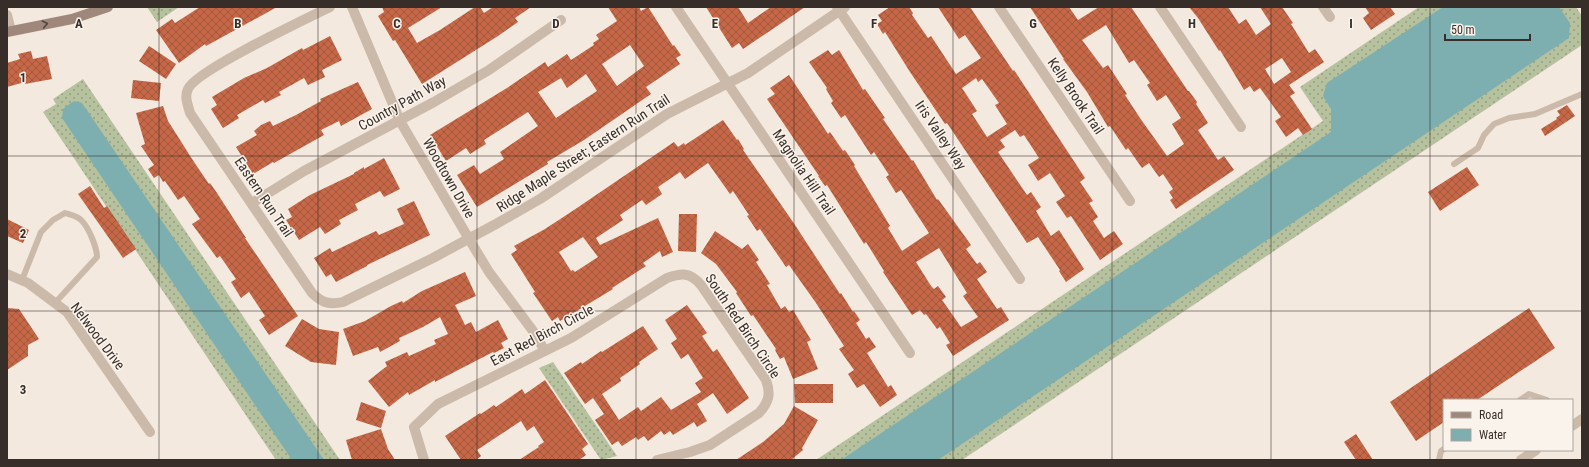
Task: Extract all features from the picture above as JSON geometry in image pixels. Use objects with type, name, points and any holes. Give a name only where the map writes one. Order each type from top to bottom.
[{"type":"street","points":[[7,15],[9,32],[72,19],[108,7]]},
{"type":"street","name":"Eastern Run Trail","points":[[326,303],[318,300],[312,293],[190,113],[186,101],[187,89],[194,80],[233,56],[330,7]]},
{"type":"street","name":"Woodtown Drive","points":[[352,7],[400,121],[468,239],[489,272],[533,331],[545,351]]},
{"type":"street","name":"Magnolia Hill Trail","points":[[676,7],[910,353]]},
{"type":"street","name":"Kelly Brook Trail","points":[[999,7],[1130,201]]},
{"type":"street","points":[[1160,7],[1241,127]]},
{"type":"street","points":[[1323,7],[1330,17]]},
{"type":"street","name":"Ridge Maple Street; Eastern Run Trail","points":[[326,303],[333,304],[343,302],[468,239],[540,199],[667,114],[691,100],[728,84],[748,73],[841,8]]},
{"type":"street","name":"Iris Valley Way","points":[[841,8],[1020,278]]},
{"type":"street","name":"Country Path Way","points":[[252,203],[304,171],[400,121],[489,70],[561,20]]},
{"type":"street","name":"Nelwood Drive","points":[[7,274],[22,280],[67,312],[150,432]]},
{"type":"street","name":"East Red Birch Circle","points":[[424,460],[414,428],[438,404],[596,324],[667,278],[687,274]]},
{"type":"street","name":"South Red Birch Circle","points":[[657,460],[690,452],[720,439],[760,413],[766,406],[769,398],[769,389],[766,380],[701,285],[695,277],[687,274]]},
{"type":"street","points":[[1573,425],[1582,419]]},
{"type":"street","points":[[1521,460],[1534,451]]},
{"type":"lane","points":[[1454,164],[1478,148],[1484,135],[1494,124],[1509,118],[1535,114],[1582,94]]},
{"type":"lane","points":[[22,280],[41,232],[53,220],[65,213],[75,215],[83,221],[97,250],[97,257],[55,303]]},
{"type":"lane","points":[[1522,399],[1529,394],[1544,399]]},
{"type":"lane","points":[[1439,460],[1441,451],[1443,450]]},
{"type":"green space","points":[[147,7],[179,7],[157,22]]},
{"type":"green space","points":[[1419,7],[1576,7],[1582,16],[1582,45],[962,460],[816,460],[1323,121],[1300,87]]},
{"type":"green space","points":[[83,79],[340,460],[276,460],[43,112],[56,104],[53,99]]},
{"type":"green space","points":[[553,362],[617,456],[601,460],[539,368]]},
{"type":"water","points":[[1443,7],[1559,7],[1570,23],[1569,38],[938,460],[841,460],[1331,132],[1331,109],[1323,96],[1327,83]]},
{"type":"water","points":[[74,101],[82,103],[324,460],[292,460],[62,118],[63,109]]},
{"type":"building","points":[[200,7],[277,7],[206,46],[205,44],[179,63],[156,30],[172,19],[175,23]]},
{"type":"building","points":[[382,7],[442,7],[408,28],[417,43],[475,7],[480,7],[484,13],[493,7],[531,7],[515,18],[518,22],[422,84],[395,40],[393,41],[378,16],[384,12]]},
{"type":"building","points":[[608,7],[639,7],[641,11],[648,7],[673,46],[674,45],[681,55],[676,58],[680,64],[646,87],[651,94],[584,140],[547,162],[548,164],[477,207],[457,175],[474,165],[480,174],[504,159],[500,152],[538,126],[528,112],[484,140],[486,144],[470,154],[466,148],[446,161],[430,135],[507,88],[545,62],[548,67],[567,54],[571,60],[594,45],[593,43],[599,39],[596,35],[617,21]],"holes":[[[630,45],[644,66],[617,86],[602,64]],[[586,74],[597,91],[556,118],[538,92],[561,78],[567,88]]]},
{"type":"building","points":[[706,7],[738,7],[748,23],[771,7],[805,7],[743,49],[739,43],[732,48]]},
{"type":"building","points":[[890,7],[909,7],[913,13],[912,15],[928,38],[931,36],[956,74],[981,58],[965,35],[959,39],[938,7],[970,7],[1013,71],[1014,70],[1085,178],[1080,182],[1093,201],[1089,203],[1098,217],[1093,221],[1104,238],[1114,231],[1123,244],[1100,260],[1071,216],[1067,218],[1056,202],[1065,196],[1050,173],[1038,181],[1028,165],[1039,158],[1024,135],[1020,137],[1015,130],[1000,140],[1005,147],[998,152],[1027,195],[1031,192],[1041,207],[1036,211],[1051,236],[1059,230],[1084,269],[1066,282],[1059,271],[1060,270],[1038,237],[1027,243],[947,123],[945,124],[910,72],[885,32],[883,34],[877,24],[882,21],[878,15]],"holes":[[[976,78],[978,82],[982,79],[999,103],[995,105],[1007,124],[987,137],[972,114],[977,111],[962,88]]]},
{"type":"building","points":[[1030,7],[1069,7],[1078,20],[1099,7],[1131,7],[1197,102],[1196,104],[1208,123],[1198,130],[1218,160],[1224,156],[1234,170],[1176,209],[1170,200],[1173,198],[1169,192],[1173,189],[1163,174],[1159,177],[1149,163],[1142,168],[1128,148],[1126,150],[1110,126],[1108,127],[1087,92]],"holes":[[[1106,25],[1129,63],[1134,60],[1150,83],[1147,85],[1157,101],[1166,95],[1181,118],[1172,124],[1184,144],[1167,156],[1125,95],[1127,94],[1108,65],[1103,68],[1082,40]]]},
{"type":"building","points":[[1189,7],[1228,7],[1239,24],[1246,19],[1256,35],[1271,24],[1260,7],[1282,7],[1293,23],[1291,24],[1309,53],[1315,49],[1324,62],[1289,85],[1295,93],[1290,96],[1312,129],[1303,135],[1298,128],[1286,137],[1275,121],[1281,117],[1260,88],[1254,92],[1250,86],[1244,90],[1220,50],[1219,51],[1198,18]],"holes":[[[1282,58],[1291,72],[1274,84],[1265,69]]]},
{"type":"building","points":[[1365,7],[1390,7],[1395,14],[1371,30],[1363,18],[1369,13]]},
{"type":"building","points":[[330,36],[342,60],[322,70],[325,77],[308,85],[304,78],[279,92],[281,95],[265,103],[263,100],[237,115],[239,118],[223,128],[211,109],[217,105],[212,97],[244,78],[267,68],[302,48],[303,50]]},
{"type":"building","points":[[149,46],[176,64],[166,79],[139,61]]},
{"type":"building","points":[[828,50],[832,55],[839,50],[863,90],[865,89],[885,118],[883,119],[912,161],[913,160],[937,200],[938,199],[971,245],[966,249],[977,264],[980,262],[987,272],[977,279],[997,309],[1001,307],[1009,320],[953,356],[946,345],[950,343],[940,327],[937,329],[926,314],[924,315],[920,310],[912,315],[883,272],[884,271],[866,242],[864,244],[827,185],[825,186],[818,176],[767,99],[775,94],[770,88],[789,75],[828,134],[830,132],[855,165],[854,166],[890,226],[888,228],[902,251],[929,233],[901,190],[896,193],[886,177],[889,175],[874,152],[871,155],[845,115],[841,118],[831,103],[833,101],[826,89],[827,88],[809,62]],"holes":[[[939,248],[967,293],[963,296],[978,317],[961,327],[942,300],[946,297],[938,286],[934,289],[931,286],[916,262]]]},
{"type":"building","points":[[31,51],[33,59],[47,56],[52,79],[25,84],[25,82],[7,87],[7,63],[20,59],[18,54]]},
{"type":"building","points":[[133,80],[161,83],[159,101],[131,98]]},
{"type":"building","points":[[358,82],[372,109],[341,126],[339,121],[321,130],[324,135],[253,174],[236,147],[257,135],[254,131],[261,125],[270,121],[273,126],[321,101],[320,99]]},
{"type":"building","points":[[1567,105],[1575,116],[1545,136],[1541,129],[1557,119],[1556,118],[1560,115],[1557,111]]},
{"type":"building","points":[[163,106],[168,121],[194,162],[217,193],[245,238],[298,316],[269,335],[259,320],[265,316],[249,292],[241,298],[231,282],[236,279],[220,256],[217,258],[192,224],[200,219],[184,196],[178,200],[165,181],[163,182],[159,175],[154,178],[148,169],[154,165],[141,146],[145,144],[136,113]]},
{"type":"building","points":[[723,120],[737,140],[738,139],[744,149],[743,150],[793,222],[840,294],[841,293],[860,320],[856,323],[866,339],[869,337],[876,347],[867,353],[888,387],[891,385],[897,395],[880,407],[864,384],[857,388],[848,374],[854,370],[839,349],[844,346],[816,303],[789,265],[786,267],[760,229],[757,231],[747,216],[749,215],[733,191],[730,194],[708,163],[685,179],[680,172],[658,187],[662,194],[646,205],[642,200],[620,215],[623,220],[596,238],[600,245],[658,218],[673,252],[662,257],[660,251],[643,263],[646,266],[612,288],[613,289],[560,321],[558,317],[552,321],[533,293],[535,292],[511,254],[517,250],[514,246],[545,229],[674,142],[678,147],[684,143],[685,145]],"holes":[[[583,237],[598,257],[575,272],[573,270],[571,271],[559,252]]]},
{"type":"building","points":[[384,158],[400,189],[384,197],[380,191],[355,204],[358,210],[339,220],[341,224],[325,234],[320,227],[299,240],[286,220],[292,217],[288,209],[310,195]]},
{"type":"building","points":[[1467,167],[1479,185],[1440,211],[1428,192]]},
{"type":"building","points":[[90,186],[104,208],[107,206],[136,249],[123,258],[78,194]]},
{"type":"building","points":[[414,201],[430,235],[367,265],[336,282],[331,274],[326,277],[314,258],[330,248],[332,252],[376,231],[379,235],[404,224],[397,209]]},
{"type":"building","points":[[679,214],[697,214],[696,252],[678,251]]},
{"type":"building","points":[[7,219],[29,230],[23,243],[7,236]]},
{"type":"building","points":[[715,231],[742,249],[748,244],[759,260],[756,262],[770,284],[767,285],[781,309],[785,306],[789,312],[793,310],[811,340],[807,342],[818,369],[793,379],[784,357],[780,359],[775,350],[776,349],[753,315],[751,316],[736,293],[737,292],[716,264],[701,253]]},
{"type":"building","points":[[465,272],[476,296],[455,305],[465,325],[471,322],[476,332],[498,320],[508,339],[501,343],[504,348],[494,353],[493,352],[435,382],[435,380],[409,395],[408,392],[389,407],[368,381],[387,366],[385,362],[407,352],[409,356],[436,344],[434,340],[448,334],[440,317],[399,338],[400,341],[380,352],[378,347],[353,356],[343,329],[365,321],[391,306],[402,301],[403,303],[422,291]]},
{"type":"building","points":[[687,305],[707,333],[702,336],[713,352],[717,349],[749,398],[727,414],[713,393],[697,404],[707,421],[697,427],[694,422],[673,435],[670,431],[664,435],[661,431],[648,441],[644,436],[638,440],[636,437],[622,446],[618,441],[612,445],[595,420],[604,414],[593,398],[585,404],[564,373],[581,362],[582,364],[643,326],[658,349],[620,378],[621,381],[602,394],[619,420],[638,407],[641,411],[661,397],[671,410],[701,392],[695,383],[703,378],[688,354],[681,359],[671,343],[677,339],[665,320]]},
{"type":"building","points":[[7,308],[19,309],[39,339],[28,345],[28,356],[7,370]]},
{"type":"building","points":[[1529,308],[1555,348],[1478,399],[1443,399],[1443,423],[1416,441],[1390,402]]},
{"type":"building","points":[[302,319],[319,329],[339,332],[336,365],[311,362],[285,346]]},
{"type":"building","points":[[545,380],[588,444],[582,449],[586,455],[579,460],[519,460],[544,442],[534,426],[527,431],[521,421],[477,450],[481,456],[476,460],[461,460],[445,436],[494,405],[496,407],[522,389],[525,394]]},
{"type":"building","points":[[794,384],[833,384],[833,403],[795,403]]},
{"type":"building","points":[[361,402],[386,411],[381,428],[356,420]]},
{"type":"building","points":[[794,406],[818,420],[802,448],[803,450],[791,460],[736,460],[763,442],[784,424]]},
{"type":"building","points":[[381,429],[388,449],[395,460],[352,460],[346,440]]},
{"type":"building","points":[[1356,434],[1373,460],[1356,460],[1344,442]]}]
